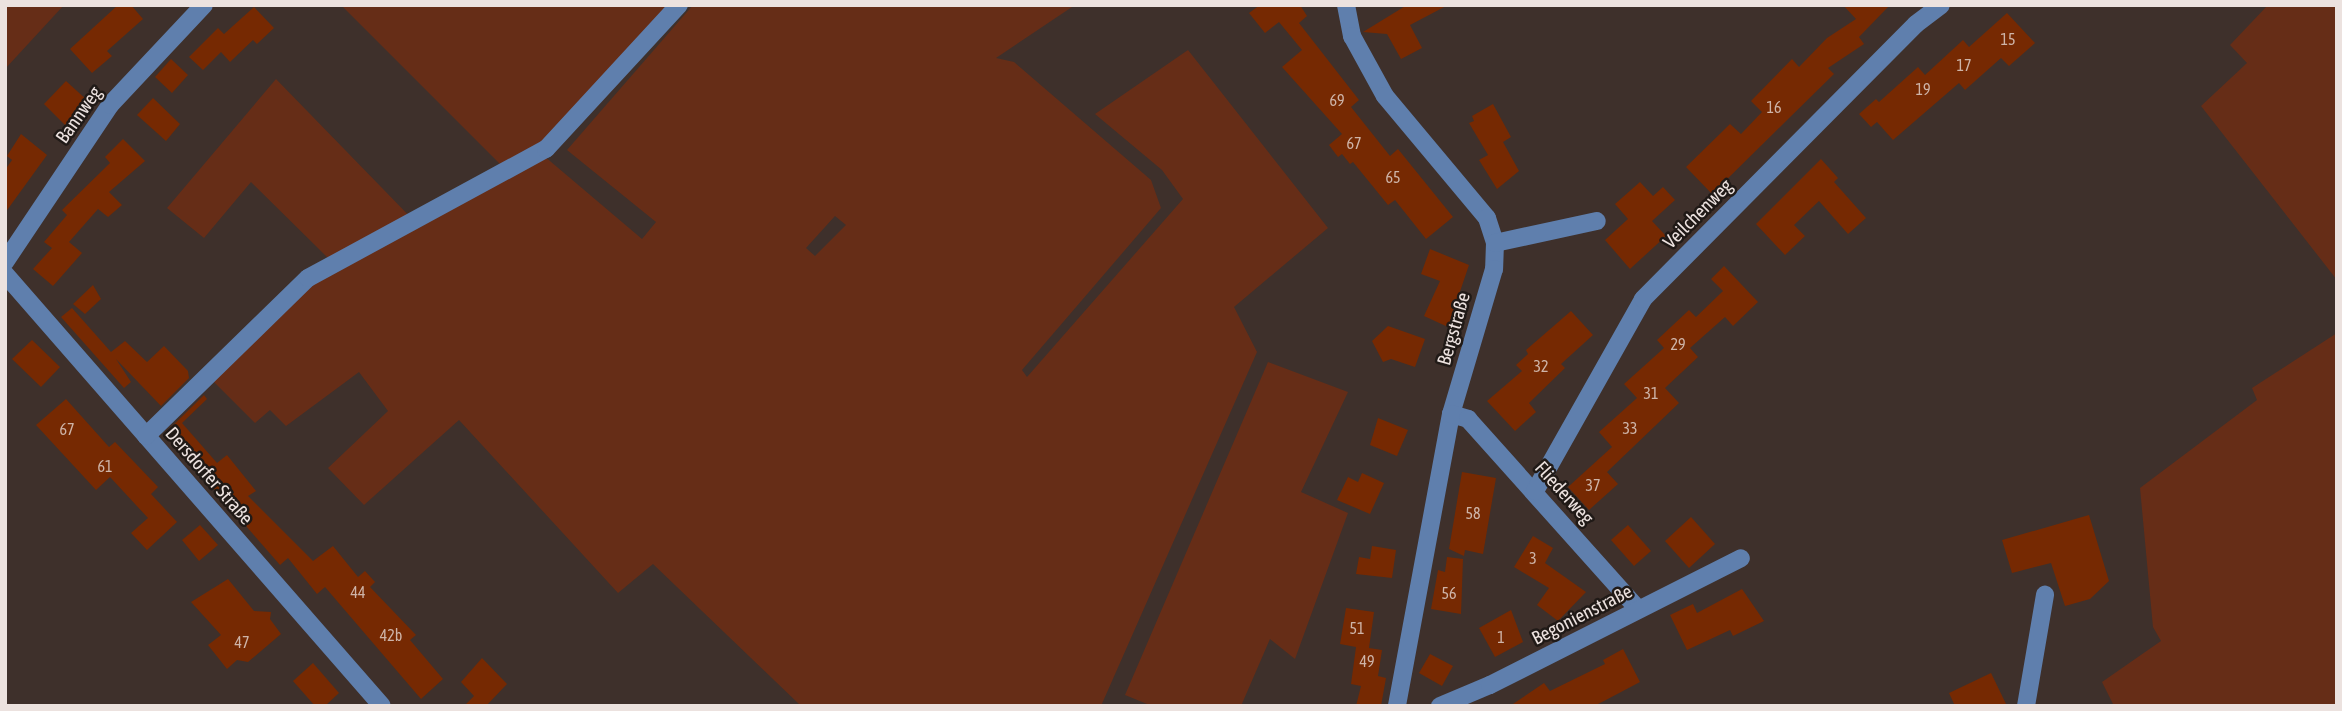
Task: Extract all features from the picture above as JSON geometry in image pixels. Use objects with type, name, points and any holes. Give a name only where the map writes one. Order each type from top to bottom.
[{"type":"street","name":"Bannweg","points":[[5,262],[110,105],[204,5]]},
{"type":"street","points":[[146,436],[308,278],[546,149],[679,5]]},
{"type":"street","name":"Bergstraße","points":[[1346,5],[1352,36],[1385,96],[1487,218],[1495,243],[1494,269],[1451,414],[1396,706]]},
{"type":"street","name":"Veilchenweg","points":[[1535,491],[1643,299],[1916,24],[1941,5]]},
{"type":"street","points":[[1495,243],[1597,221]]},
{"type":"street","name":"Dersdorfer Straße","points":[[5,274],[382,706]]},
{"type":"street","name":"Fliederweg","points":[[1451,414],[1468,419],[1638,609]]},
{"type":"street","name":"Begonienstraße","points":[[1440,706],[1490,685],[1741,558]]},
{"type":"street","points":[[2026,706],[2045,595]]},
{"type":"shaded area","points":[[5,5],[64,5],[5,69]]},
{"type":"shaded area","points":[[341,5],[674,5],[537,150],[642,239],[656,222],[567,150],[693,5],[1075,5],[996,58],[1014,62],[1151,180],[1161,208],[1022,370],[1027,377],[1183,199],[1162,170],[1095,114],[1188,50],[1328,228],[1234,307],[1257,352],[1101,706],[801,706],[653,564],[618,593],[459,420],[364,505],[328,468],[388,411],[359,372],[286,426],[270,410],[255,423],[212,380],[328,258],[251,182],[204,238],[167,208],[276,79],[420,227],[511,175]],"holes":[[[835,216],[846,225],[815,256],[806,248]]]},
{"type":"shaded area","points":[[2268,5],[2337,5],[2337,280],[2201,106],[2247,63],[2230,45]]},
{"type":"shaded area","points":[[2337,333],[2337,706],[2114,706],[2102,682],[2161,641],[2153,627],[2140,488],[2257,400],[2252,388]]},
{"type":"shaded area","points":[[1268,362],[1348,392],[1301,492],[1348,513],[1295,659],[1270,639],[1241,706],[1152,706],[1125,695]]},
{"type":"building","points":[[118,5],[131,5],[143,19],[107,51],[112,56],[92,73],[70,49]]},
{"type":"building","points":[[1260,5],[1300,5],[1307,16],[1299,23],[1359,100],[1351,107],[1390,156],[1398,149],[1453,217],[1426,239],[1395,200],[1388,205],[1353,162],[1350,164],[1342,154],[1338,157],[1329,145],[1342,134],[1282,67],[1302,50],[1279,22],[1265,33],[1249,13]]},
{"type":"building","points":[[1407,5],[1448,5],[1410,25],[1422,48],[1401,59],[1387,34],[1363,32]]},
{"type":"building","points":[[1843,5],[1890,5],[1859,37],[1864,44],[1828,68],[1834,74],[1712,194],[1686,167],[1730,124],[1741,134],[1762,112],[1751,101],[1792,59],[1799,67],[1827,38],[1856,19]]},
{"type":"building","points":[[254,7],[274,28],[257,44],[253,40],[230,62],[221,52],[203,70],[189,57],[218,28],[224,34]]},
{"type":"building","points":[[2007,13],[2035,43],[2009,66],[2001,58],[1965,90],[1959,83],[1893,140],[1877,122],[1871,127],[1859,114],[1876,99],[1879,102],[1918,67],[1925,75],[1963,40],[1969,47]]},
{"type":"building","points":[[171,59],[188,75],[172,93],[155,77]]},
{"type":"building","points":[[66,81],[88,101],[65,125],[44,104]]},
{"type":"building","points":[[153,98],[180,124],[166,141],[137,115]]},
{"type":"building","points":[[1493,104],[1511,137],[1503,142],[1519,171],[1497,189],[1479,160],[1488,155],[1469,123],[1474,121],[1472,116]]},
{"type":"building","points":[[21,134],[47,155],[5,213],[5,170],[12,160],[7,156]]},
{"type":"building","points":[[123,139],[145,161],[109,192],[122,205],[108,217],[98,209],[69,242],[82,253],[53,286],[33,269],[52,248],[44,242],[67,215],[62,210],[110,163],[105,157]]},
{"type":"building","points":[[1821,159],[1838,178],[1834,182],[1866,218],[1848,234],[1819,201],[1794,225],[1805,236],[1785,255],[1756,224]]},
{"type":"building","points":[[1640,182],[1653,196],[1663,187],[1675,200],[1652,221],[1666,236],[1630,269],[1605,240],[1628,219],[1615,204]]},
{"type":"building","points":[[1430,249],[1469,265],[1448,327],[1424,316],[1440,281],[1421,274]]},
{"type":"building","points":[[1724,266],[1758,302],[1733,326],[1725,317],[1690,348],[1698,357],[1665,388],[1679,403],[1607,472],[1618,484],[1589,510],[1568,487],[1612,447],[1599,432],[1637,398],[1624,384],[1664,348],[1657,340],[1689,310],[1696,317],[1723,291],[1711,279]]},
{"type":"building","points":[[93,285],[101,299],[85,314],[73,304]]},
{"type":"building","points":[[72,308],[111,352],[125,341],[147,362],[164,346],[188,371],[189,378],[161,406],[116,359],[131,382],[124,388],[61,317]]},
{"type":"building","points":[[1571,311],[1593,335],[1561,364],[1565,368],[1529,403],[1536,412],[1515,431],[1487,401],[1522,371],[1516,365],[1528,354],[1526,350]]},
{"type":"building","points":[[1388,326],[1425,339],[1415,367],[1391,359],[1383,362],[1372,341]]},
{"type":"building","points":[[32,340],[60,367],[41,387],[12,359]]},
{"type":"building","points":[[204,395],[207,399],[182,423],[217,463],[227,455],[256,491],[248,496],[313,561],[333,546],[358,577],[365,571],[375,582],[370,587],[416,635],[410,640],[443,679],[421,699],[325,587],[317,594],[288,558],[280,565],[165,433]]},
{"type":"building","points":[[66,399],[109,447],[115,442],[158,487],[151,494],[177,522],[147,550],[131,533],[148,518],[110,477],[96,490],[36,425]]},
{"type":"building","points":[[1378,418],[1408,430],[1397,456],[1370,445]]},
{"type":"building","points":[[1462,472],[1496,478],[1483,554],[1465,550],[1464,556],[1449,549]]},
{"type":"building","points":[[1362,473],[1384,483],[1370,514],[1337,500],[1348,477],[1358,482]]},
{"type":"building","points":[[2089,515],[2109,581],[2090,599],[2065,606],[2051,563],[2012,573],[2002,540]]},
{"type":"building","points":[[1691,517],[1715,544],[1689,568],[1665,541]]},
{"type":"building","points":[[200,525],[218,545],[199,561],[182,540]]},
{"type":"building","points":[[1628,525],[1651,551],[1634,566],[1611,540]]},
{"type":"building","points":[[1533,536],[1553,548],[1545,563],[1586,592],[1558,621],[1537,605],[1549,588],[1514,567]]},
{"type":"building","points":[[1372,546],[1396,550],[1392,578],[1356,574],[1359,557],[1370,559]]},
{"type":"building","points":[[1447,557],[1463,559],[1461,614],[1431,609],[1438,570],[1445,572]]},
{"type":"building","points":[[228,579],[254,611],[271,612],[270,619],[281,634],[248,662],[237,660],[227,669],[208,645],[221,635],[191,602]]},
{"type":"building","points":[[1742,589],[1764,621],[1733,636],[1730,630],[1687,650],[1670,615],[1693,604],[1697,613]]},
{"type":"building","points":[[1346,608],[1374,612],[1369,648],[1382,650],[1378,676],[1386,678],[1381,706],[1356,706],[1361,686],[1351,684],[1356,647],[1340,644]]},
{"type":"building","points":[[1511,610],[1523,642],[1495,657],[1479,628]]},
{"type":"building","points":[[1623,649],[1640,682],[1604,701],[1594,706],[1510,706],[1544,683],[1550,691],[1605,664],[1603,660]]},
{"type":"building","points":[[1430,654],[1453,666],[1442,686],[1419,673]]},
{"type":"building","points":[[482,658],[507,684],[486,706],[464,706],[474,696],[461,682]]},
{"type":"building","points":[[313,663],[339,693],[325,706],[315,706],[293,681]]},
{"type":"building","points":[[1991,673],[2007,706],[1955,706],[1949,693]]}]
